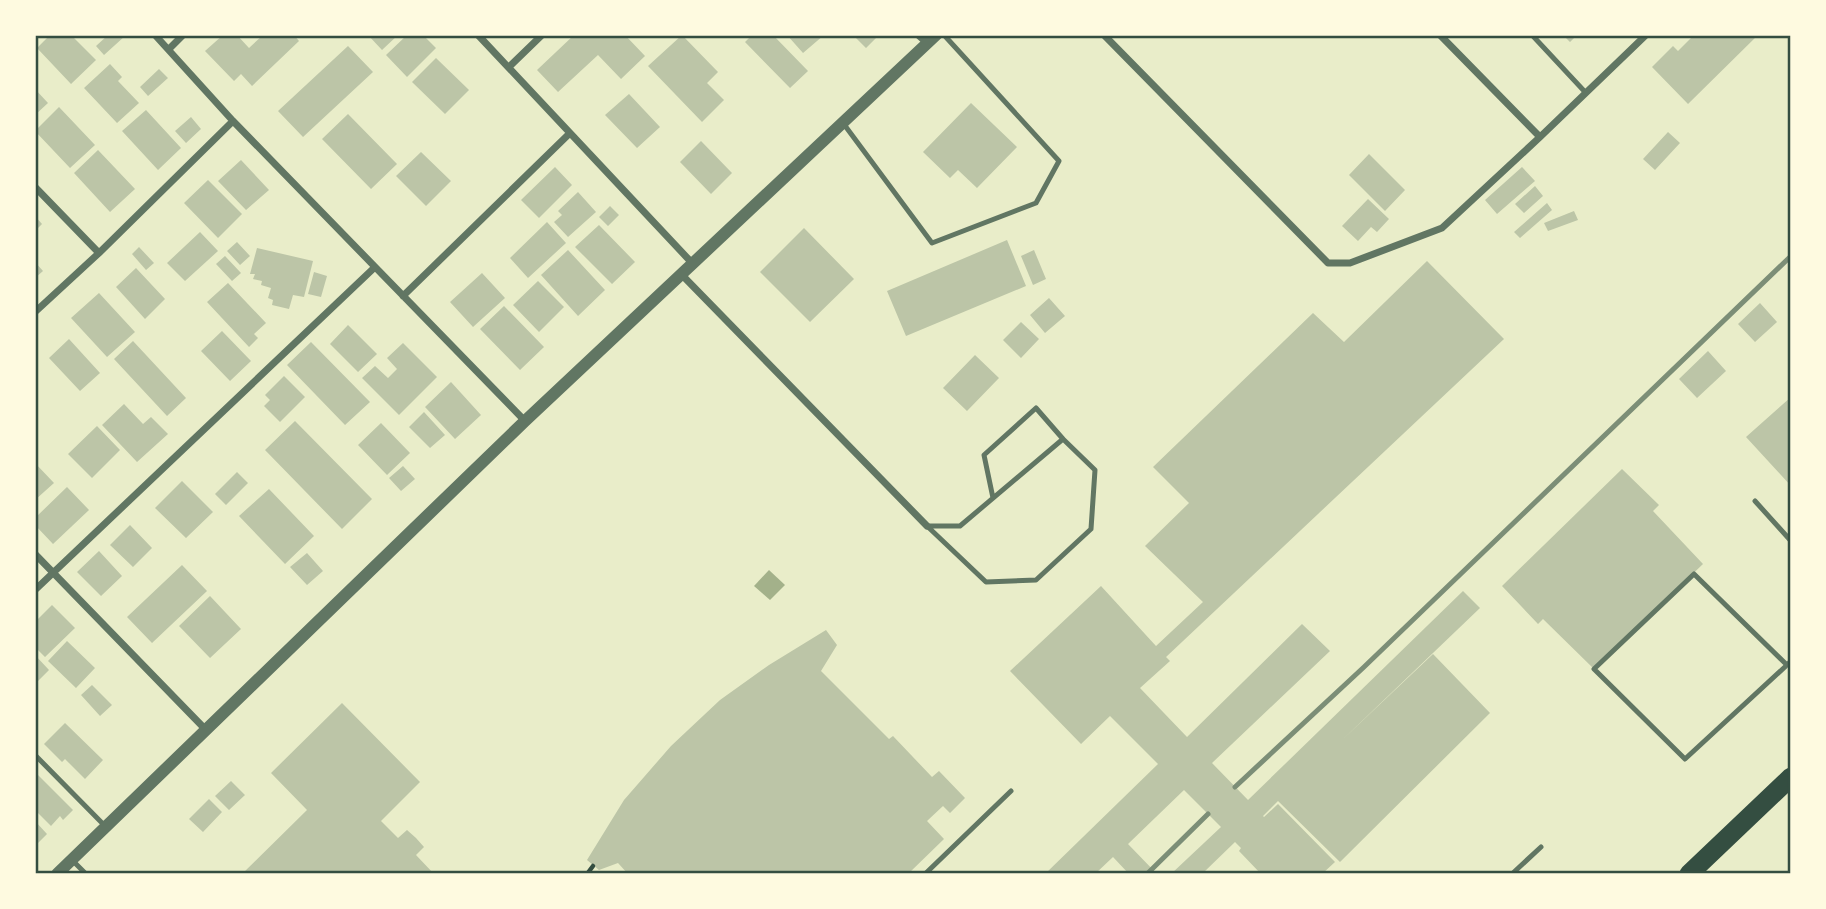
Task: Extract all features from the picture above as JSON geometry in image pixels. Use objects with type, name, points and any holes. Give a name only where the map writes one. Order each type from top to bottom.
[{"type":"highway","points":[[1689,874],[1791,777]]},
{"type":"street","points":[[155,35],[233,121],[525,421]]},
{"type":"street","points":[[169,49],[183,35]]},
{"type":"street","points":[[478,35],[694,264]]},
{"type":"street","points":[[509,67],[542,35]]},
{"type":"street","points":[[1104,35],[1328,262],[1350,263],[1441,228],[1646,35]]},
{"type":"street","points":[[1440,35],[1540,137]]},
{"type":"street","points":[[57,874],[525,421],[694,264],[927,38]]},
{"type":"street","points":[[35,312],[233,121]]},
{"type":"street","points":[[403,296],[570,133]]},
{"type":"street","points":[[35,187],[99,253]]},
{"type":"street","points":[[35,590],[375,267]]},
{"type":"street","points":[[682,275],[927,526]]},
{"type":"street","points":[[35,554],[206,730]]},
{"type":"lane","points":[[842,122],[933,243],[1037,204],[1059,161],[944,35]]},
{"type":"lane","points":[[1532,35],[1586,93]]},
{"type":"lane","points":[[927,526],[986,582],[1036,580],[1091,529],[1095,470],[1036,408],[984,456],[993,498]]},
{"type":"lane","points":[[927,526],[960,526],[1063,439]]},
{"type":"lane","points":[[1755,501],[1791,541]]},
{"type":"lane","points":[[1694,573],[1789,663],[1685,759],[1594,669],[1694,573]]},
{"type":"lane","points":[[35,755],[106,827]]},
{"type":"lane","points":[[925,874],[1010,791]]},
{"type":"lane","points":[[1513,873],[1541,847]]},
{"type":"lane","points":[[72,860],[86,874]]},
{"type":"path","points":[[586,874],[593,866]]},
{"type":"shaded area","points":[[769,570],[785,585],[770,600],[754,586]]},
{"type":"building","points":[[50,35],[71,35],[96,60],[71,84],[37,48]]},
{"type":"building","points":[[108,35],[125,36],[104,55],[96,46]]},
{"type":"building","points":[[223,35],[237,35],[249,48],[263,35],[294,35],[299,41],[252,86],[241,74],[234,81],[205,51]]},
{"type":"building","points":[[368,35],[398,35],[382,50]]},
{"type":"building","points":[[407,35],[423,35],[436,48],[407,77],[386,55]]},
{"type":"building","points":[[574,35],[625,35],[645,56],[621,79],[598,55],[558,92],[537,70]]},
{"type":"building","points":[[682,35],[718,72],[707,83],[724,100],[702,122],[648,66]]},
{"type":"building","points":[[752,35],[773,35],[808,71],[790,88],[745,42]]},
{"type":"building","points":[[787,35],[824,35],[803,53]]},
{"type":"building","points":[[853,35],[879,35],[866,48]]},
{"type":"building","points":[[1563,35],[1577,35],[1570,42]]},
{"type":"building","points":[[1694,35],[1758,35],[1688,104],[1652,67],[1673,46],[1678,51]]},
{"type":"building","points":[[348,46],[373,72],[303,137],[278,111]]},
{"type":"building","points":[[436,58],[469,90],[445,114],[412,82]]},
{"type":"building","points":[[110,64],[122,77],[118,81],[139,103],[117,123],[84,88]]},
{"type":"building","points":[[159,69],[168,78],[148,96],[140,87]]},
{"type":"building","points":[[35,89],[48,103],[35,115]]},
{"type":"building","points":[[629,94],[660,127],[637,148],[605,115]]},
{"type":"building","points":[[971,103],[1017,147],[977,188],[958,170],[950,178],[923,152]]},
{"type":"building","points":[[59,107],[95,145],[70,168],[35,131]]},
{"type":"building","points":[[146,110],[181,148],[158,170],[122,131]]},
{"type":"building","points":[[348,114],[397,164],[371,189],[322,139]]},
{"type":"building","points":[[191,117],[201,129],[186,143],[175,131]]},
{"type":"building","points":[[1668,132],[1680,143],[1655,170],[1643,159]]},
{"type":"building","points":[[701,141],[732,173],[711,194],[680,162]]},
{"type":"building","points":[[98,150],[135,189],[110,212],[74,173]]},
{"type":"building","points":[[421,152],[451,181],[426,206],[396,176]]},
{"type":"building","points":[[1369,154],[1405,190],[1385,211],[1349,175]]},
{"type":"building","points":[[241,160],[269,190],[246,210],[218,181]]},
{"type":"building","points":[[555,167],[572,185],[539,218],[521,200]]},
{"type":"building","points":[[1522,167],[1535,181],[1497,214],[1485,200]]},
{"type":"building","points":[[208,180],[242,214],[218,238],[184,203]]},
{"type":"building","points":[[1535,186],[1543,196],[1524,213],[1515,204]]},
{"type":"building","points":[[578,192],[596,212],[568,237],[554,222],[562,215],[558,211]]},
{"type":"building","points":[[1368,199],[1389,219],[1377,232],[1371,227],[1358,241],[1342,226]]},
{"type":"building","points":[[1547,203],[1552,210],[1520,238],[1514,232]]},
{"type":"building","points":[[610,206],[619,215],[608,226],[599,217]]},
{"type":"building","points":[[1574,211],[1578,220],[1548,231],[1544,223]]},
{"type":"building","points":[[35,216],[42,224],[35,231]]},
{"type":"building","points":[[547,222],[566,243],[528,278],[510,258]]},
{"type":"building","points":[[599,225],[635,262],[612,284],[575,247]]},
{"type":"building","points":[[804,228],[854,279],[810,322],[760,272]]},
{"type":"building","points":[[200,232],[218,251],[185,281],[167,263]]},
{"type":"building","points":[[1007,240],[1026,286],[906,336],[887,291]]},
{"type":"building","points":[[237,242],[250,256],[240,265],[227,251]]},
{"type":"building","points":[[139,247],[154,263],[146,270],[132,254]]},
{"type":"building","points":[[257,248],[313,261],[304,297],[293,295],[289,309],[272,305],[273,300],[268,298],[271,288],[261,285],[262,281],[253,279],[255,274],[250,274]]},
{"type":"building","points":[[568,250],[605,290],[578,316],[541,275]]},
{"type":"building","points":[[1034,250],[1046,279],[1033,285],[1021,256]]},
{"type":"building","points":[[225,256],[241,273],[232,281],[216,264]]},
{"type":"building","points":[[1427,261],[1504,339],[1166,657],[1170,661],[1140,688],[1187,737],[1302,624],[1330,651],[1212,763],[1248,800],[1463,591],[1480,608],[1340,742],[1433,654],[1490,713],[1340,862],[1278,801],[1263,816],[1278,804],[1335,862],[1322,874],[1261,874],[1239,851],[1241,848],[1235,842],[1202,874],[1171,874],[1221,827],[1184,790],[1128,844],[1157,874],[1129,874],[1113,857],[1095,874],[1045,874],[1158,764],[1110,716],[1081,744],[1010,671],[1101,586],[1156,646],[1203,602],[1145,546],[1189,503],[1153,467],[1313,313],[1344,342]]},
{"type":"building","points":[[35,262],[43,271],[35,278]]},
{"type":"building","points":[[136,268],[165,299],[145,319],[116,287]]},
{"type":"building","points":[[314,272],[327,276],[321,297],[308,294]]},
{"type":"building","points":[[482,273],[505,298],[473,327],[450,302]]},
{"type":"building","points":[[538,281],[564,307],[539,332],[513,305]]},
{"type":"building","points":[[228,283],[266,323],[254,334],[258,338],[249,347],[207,302]]},
{"type":"building","points":[[99,293],[135,332],[107,357],[71,318]]},
{"type":"building","points":[[1049,298],[1065,316],[1045,333],[1030,315]]},
{"type":"building","points":[[1760,303],[1777,322],[1755,342],[1738,324]]},
{"type":"building","points":[[504,306],[544,347],[520,370],[480,329]]},
{"type":"building","points":[[1021,322],[1039,339],[1021,358],[1003,340]]},
{"type":"building","points":[[348,325],[377,354],[358,372],[330,344]]},
{"type":"building","points":[[222,331],[251,361],[230,381],[201,351]]},
{"type":"building","points":[[69,339],[100,373],[80,391],[49,358]]},
{"type":"building","points":[[133,341],[186,398],[167,416],[114,359]]},
{"type":"building","points":[[311,342],[370,402],[345,425],[287,365]]},
{"type":"building","points":[[403,343],[437,377],[399,415],[362,378],[375,366],[388,378],[397,369],[387,358]]},
{"type":"building","points":[[1708,351],[1726,371],[1697,398],[1679,379]]},
{"type":"building","points":[[975,355],[999,378],[967,411],[943,388]]},
{"type":"building","points":[[284,376],[305,397],[280,422],[264,406],[270,400],[265,395]]},
{"type":"building","points":[[451,382],[481,415],[455,439],[425,407]]},
{"type":"building","points":[[1791,397],[1791,486],[1746,437]]},
{"type":"building","points":[[124,404],[143,424],[151,417],[168,434],[137,462],[102,425]]},
{"type":"building","points":[[424,412],[445,435],[430,448],[409,427]]},
{"type":"building","points":[[295,421],[372,499],[342,529],[265,450]]},
{"type":"building","points":[[381,423],[410,453],[387,475],[358,445]]},
{"type":"building","points":[[97,426],[120,450],[92,478],[68,454]]},
{"type":"building","points":[[35,463],[54,483],[35,500]]},
{"type":"building","points":[[403,466],[415,479],[401,491],[389,478]]},
{"type":"building","points":[[1622,469],[1659,505],[1653,511],[1703,564],[1594,669],[1543,619],[1538,624],[1502,586]]},
{"type":"building","points":[[237,472],[248,483],[226,505],[215,494]]},
{"type":"building","points":[[182,481],[213,512],[186,538],[155,508]]},
{"type":"building","points":[[67,487],[89,510],[53,544],[35,525],[35,518]]},
{"type":"building","points":[[269,489],[314,536],[285,564],[239,516]]},
{"type":"building","points":[[130,525],[152,548],[133,567],[110,545]]},
{"type":"building","points":[[99,551],[122,576],[101,596],[77,572]]},
{"type":"building","points":[[307,553],[323,571],[307,585],[290,567]]},
{"type":"building","points":[[182,565],[207,591],[152,643],[127,617]]},
{"type":"building","points":[[210,596],[241,629],[210,658],[179,626]]},
{"type":"building","points":[[52,605],[75,628],[45,657],[35,647],[35,622]]},
{"type":"building","points":[[826,630],[837,645],[821,671],[889,739],[893,736],[932,777],[939,771],[965,798],[950,813],[943,806],[927,821],[944,839],[908,874],[628,874],[618,863],[599,870],[587,860],[624,800],[671,746],[720,700],[769,665]]},
{"type":"building","points":[[67,641],[95,668],[76,688],[48,661]]},
{"type":"building","points":[[35,655],[49,670],[35,684]]},
{"type":"building","points":[[92,685],[112,705],[100,716],[81,695]]},
{"type":"building","points":[[342,703],[420,782],[381,821],[398,838],[407,830],[416,838],[424,847],[416,855],[434,874],[242,874],[307,810],[271,773]]},
{"type":"building","points":[[65,723],[103,760],[85,779],[65,759],[62,762],[44,744]]},
{"type":"building","points":[[35,772],[73,810],[63,820],[60,816],[51,826],[35,810]]},
{"type":"building","points":[[231,781],[245,795],[229,810],[215,796]]},
{"type":"building","points":[[209,799],[222,812],[203,832],[189,819]]},
{"type":"building","points":[[35,821],[47,834],[35,846]]},
{"type":"railway","points":[[1235,787],[1364,667],[1791,256]]},
{"type":"railway","points":[[1147,874],[1208,814]]}]
